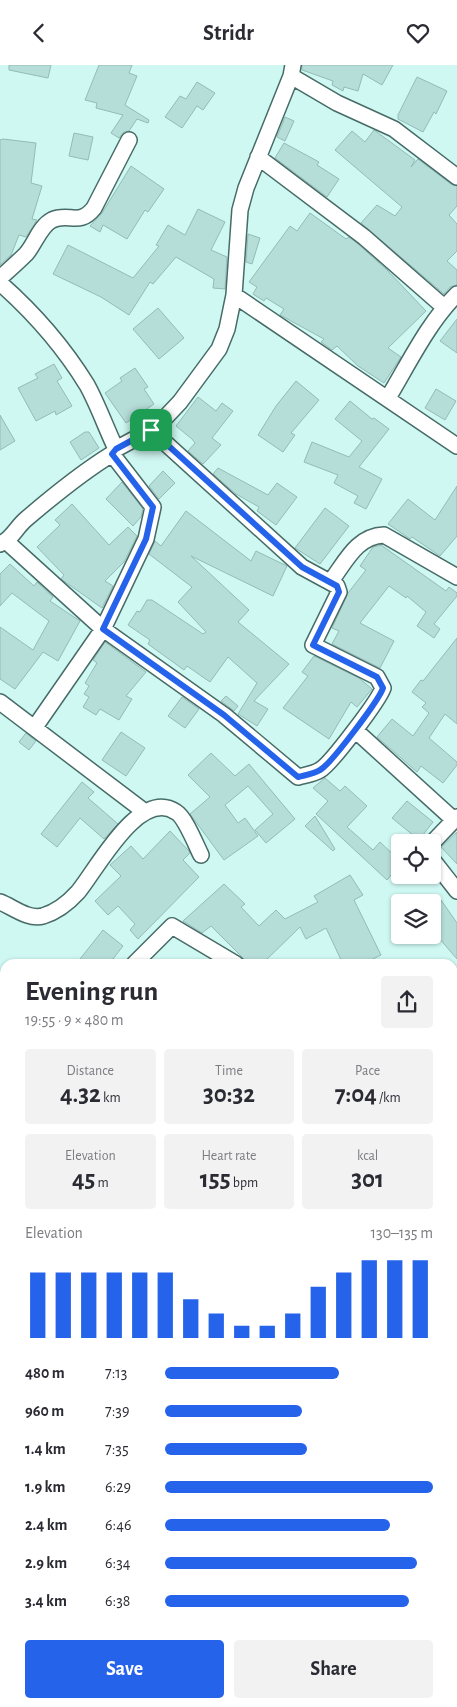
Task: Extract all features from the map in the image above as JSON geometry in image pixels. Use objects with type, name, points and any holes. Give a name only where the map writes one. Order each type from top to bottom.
[{"type":"street","points":[[151,430],[295,561],[337,586],[339,592],[313,645],[377,677],[383,688],[355,730],[321,770],[298,777],[224,715],[103,629],[3,543],[18,526],[70,482],[114,451],[151,430],[180,402],[219,349],[227,329],[234,295],[240,210],[258,157],[292,71],[337,103],[394,129],[457,177]]},
{"type":"street","points":[[0,278],[27,253],[46,225],[54,219],[80,219],[88,216],[129,140]]},
{"type":"street","points":[[258,157],[364,237],[444,307]]},
{"type":"street","points":[[0,283],[42,323],[69,357],[88,387],[114,451],[153,507],[146,539],[103,629],[35,727]]},
{"type":"street","points":[[234,295],[457,445]]},
{"type":"street","points":[[388,398],[444,307],[457,295]]},
{"type":"street","points":[[331,581],[362,540],[373,535],[384,535],[457,577]]},
{"type":"street","points":[[0,702],[145,812]]},
{"type":"street","points":[[355,730],[456,818],[441,834]]},
{"type":"street","points":[[0,902],[31,916],[42,917],[59,909],[77,893],[112,842],[145,812],[159,807],[169,808],[178,813],[201,855]]},
{"type":"street","points":[[441,871],[457,891]]},
{"type":"street","points":[[139,959],[172,926],[228,959]]},
{"type":"building","points":[[9,65],[51,65],[48,78],[9,70]]},
{"type":"building","points":[[99,65],[132,65],[129,73],[137,76],[125,105],[149,120],[148,123],[137,119],[129,131],[124,132],[119,138],[111,133],[123,115],[96,108],[97,103],[85,100]]},
{"type":"building","points":[[302,65],[393,65],[382,85],[363,74],[358,91],[344,87],[343,91],[332,85],[333,81],[302,70]]},
{"type":"building","points":[[417,77],[447,91],[436,114],[434,112],[423,132],[398,119],[398,115]]},
{"type":"building","points":[[197,82],[215,93],[203,110],[197,106],[182,128],[165,117],[180,96],[186,99]]},
{"type":"building","points":[[285,117],[294,121],[285,141],[277,137]]},
{"type":"building","points":[[374,130],[415,160],[411,167],[418,159],[451,184],[457,186],[457,206],[449,215],[457,224],[457,251],[447,261],[457,270],[457,285],[450,287],[444,294],[361,223],[377,205],[395,216],[402,207],[335,150],[352,131],[365,142]]},
{"type":"building","points":[[74,133],[93,137],[88,160],[69,156]]},
{"type":"building","points":[[0,140],[36,143],[31,183],[42,186],[32,219],[37,220],[26,237],[19,235],[11,255],[0,265]]},
{"type":"building","points":[[284,143],[319,162],[317,165],[339,179],[327,197],[275,158]]},
{"type":"building","points":[[131,166],[164,189],[148,212],[145,210],[127,239],[103,225],[100,232],[90,226],[102,213]]},
{"type":"building","points":[[198,209],[225,222],[211,250],[227,257],[225,289],[213,288],[214,279],[176,257],[153,284],[150,282],[129,315],[101,297],[53,274],[68,245],[133,278],[159,246],[156,245],[168,225],[185,235]]},
{"type":"building","points":[[310,213],[346,239],[349,237],[358,244],[387,270],[426,311],[388,348],[401,357],[384,383],[358,366],[337,346],[332,350],[321,342],[324,339],[280,315],[284,309],[266,298],[264,301],[253,294],[257,287],[249,282],[290,226],[297,231]]},
{"type":"building","points":[[248,234],[260,238],[252,264],[246,262]]},
{"type":"building","points":[[158,308],[184,338],[159,359],[133,329]]},
{"type":"building","points":[[457,319],[457,353],[440,341]]},
{"type":"building","points":[[54,364],[62,378],[57,381],[72,406],[56,415],[55,411],[36,421],[18,388],[38,378],[35,374]]},
{"type":"building","points":[[135,368],[148,387],[144,389],[154,404],[126,423],[105,393],[122,381],[120,378]]},
{"type":"building","points":[[296,381],[319,400],[291,433],[295,435],[283,452],[258,435],[276,406]]},
{"type":"building","points":[[436,389],[456,401],[445,420],[425,408]]},
{"type":"building","points":[[198,397],[216,411],[222,403],[233,411],[212,438],[221,445],[203,464],[188,451],[195,443],[176,426]]},
{"type":"building","points":[[350,401],[372,419],[374,418],[389,429],[359,467],[382,479],[366,509],[354,503],[358,496],[334,483],[338,475],[304,462],[312,442],[349,457],[362,441],[335,419]]},
{"type":"building","points":[[0,415],[15,441],[0,450]]},
{"type":"building","points":[[85,432],[89,432],[99,448],[81,460],[70,442]]},
{"type":"building","points":[[218,468],[268,495],[277,483],[297,497],[276,525],[257,511],[259,507],[236,494],[213,474]]},
{"type":"building","points":[[163,471],[175,483],[159,499],[149,486]]},
{"type":"building","points":[[122,482],[143,509],[141,517],[133,526],[106,499]]},
{"type":"building","points":[[457,486],[457,536],[440,556],[412,537],[410,539],[388,524],[408,499],[435,520]]},
{"type":"building","points":[[72,504],[109,545],[128,527],[137,536],[124,562],[105,581],[113,586],[102,608],[61,579],[64,575],[37,547],[60,525],[55,520]]},
{"type":"building","points":[[325,508],[349,526],[320,564],[295,548]]},
{"type":"building","points":[[186,511],[251,561],[256,551],[287,566],[273,596],[191,556],[249,610],[238,622],[289,664],[254,701],[268,709],[257,726],[238,714],[257,683],[228,657],[210,682],[187,666],[184,670],[148,644],[150,640],[128,625],[137,611],[140,612],[147,600],[152,600],[203,634],[206,632],[178,602],[192,587],[149,554],[155,541],[161,546]]},
{"type":"building","points":[[381,545],[446,591],[449,587],[457,593],[457,596],[434,624],[440,629],[434,638],[417,626],[426,612],[407,596],[406,598],[389,586],[360,623],[394,641],[380,668],[332,644],[339,631],[332,628],[348,593],[366,570],[360,566],[373,547]]},
{"type":"building","points":[[10,564],[34,586],[37,582],[53,597],[50,601],[80,621],[58,661],[43,652],[15,689],[0,679],[0,627],[33,650],[49,621],[12,593],[0,606],[0,574]]},
{"type":"building","points":[[457,638],[457,724],[445,714],[429,738],[457,762],[457,765],[443,783],[421,766],[417,772],[377,737],[392,719],[413,736],[429,713],[422,707],[426,703],[412,692]]},
{"type":"building","points":[[105,642],[146,672],[126,696],[132,699],[119,720],[100,709],[96,715],[83,707],[89,697],[84,694],[89,686],[85,683],[97,663],[93,660]]},
{"type":"building","points":[[314,656],[359,678],[372,689],[357,707],[351,702],[329,739],[283,708],[308,676],[302,672]]},
{"type":"building","points":[[226,696],[238,706],[234,711],[221,701]]},
{"type":"building","points":[[182,697],[199,709],[185,728],[168,716]]},
{"type":"building","points":[[121,732],[145,748],[126,776],[102,760]]},
{"type":"building","points":[[26,733],[36,741],[29,750],[19,742]]},
{"type":"building","points":[[211,753],[235,776],[249,764],[295,819],[266,843],[255,830],[273,814],[248,786],[225,805],[238,823],[245,818],[258,836],[224,860],[190,814],[210,797],[188,775]]},
{"type":"building","points":[[325,778],[340,791],[345,786],[367,806],[347,827],[373,850],[380,842],[391,852],[391,875],[387,880],[316,814],[328,801],[313,788]]},
{"type":"building","points":[[82,782],[94,792],[88,798],[118,824],[104,839],[80,818],[57,847],[41,834]]},
{"type":"building","points":[[407,801],[433,822],[424,834],[412,834],[392,818]]},
{"type":"building","points":[[315,816],[335,849],[333,851],[305,826]]},
{"type":"building","points":[[170,831],[189,851],[190,853],[183,860],[199,877],[138,939],[130,930],[135,924],[118,906],[108,915],[95,901],[121,876],[110,865],[131,846],[143,859]]},
{"type":"building","points":[[457,832],[457,864],[441,847]]},
{"type":"building","points":[[350,875],[363,895],[354,900],[381,955],[373,959],[341,959],[326,928],[306,939],[300,927],[267,959],[244,959],[211,926],[202,933],[183,921],[224,884],[245,904],[241,907],[259,926],[276,910],[285,919],[318,902],[314,896]]},
{"type":"building","points":[[441,900],[457,923],[457,959],[441,940]]},
{"type":"building","points":[[103,930],[123,946],[113,959],[80,959]]},
{"type":"route","points":[[151,430],[268,539],[302,567],[331,581],[337,586],[339,592],[313,645],[377,677],[383,688],[355,730],[321,770],[298,777],[224,715],[103,629],[146,539],[153,507],[112,454],[116,449],[151,430]]}]
